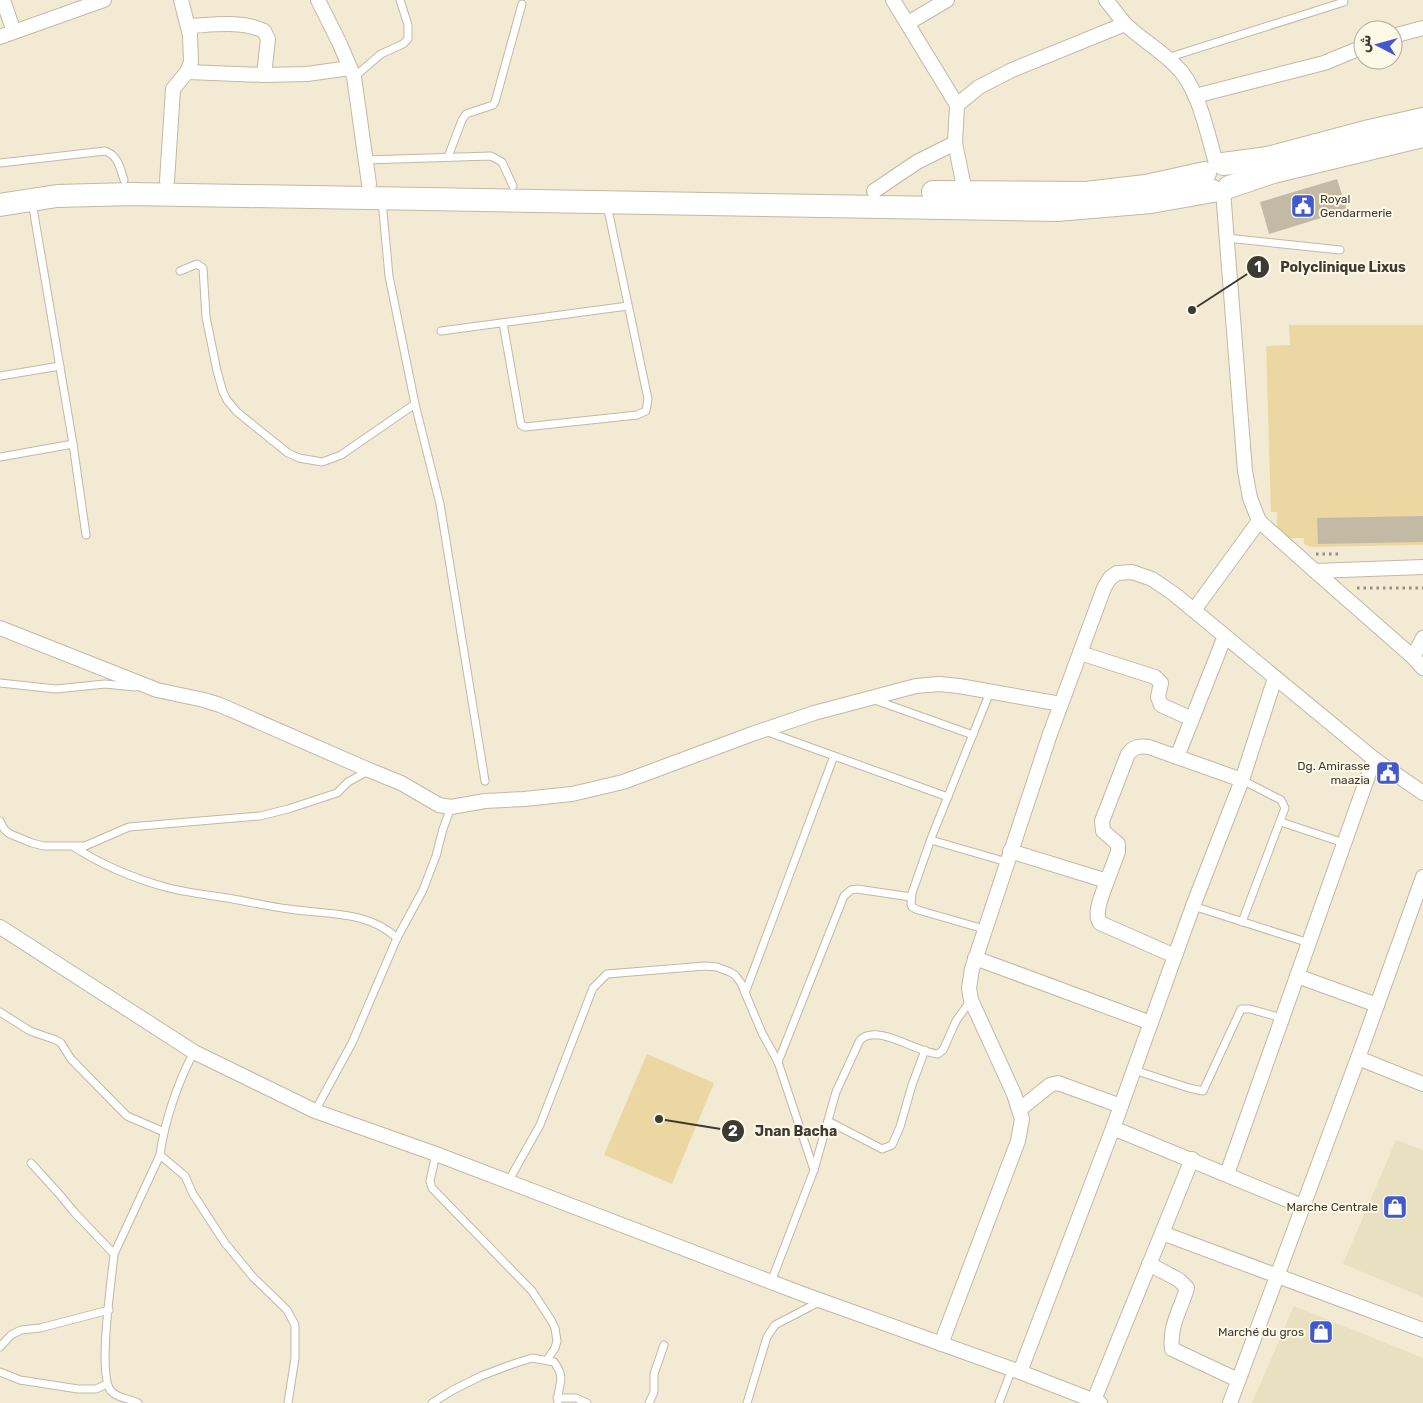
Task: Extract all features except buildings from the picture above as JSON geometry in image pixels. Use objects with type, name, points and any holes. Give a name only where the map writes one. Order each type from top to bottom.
[{"type":"highway","points":[[0,190],[80,181],[167,180],[606,202],[1057,210],[1151,202],[1268,158],[1365,132],[1423,120]]},
{"type":"highway","points":[[0,205],[32,199],[107,194],[375,191],[514,186],[1086,193],[1273,172],[1423,136]]},
{"type":"street","points":[[3,0],[14,32]]},
{"type":"street","points":[[0,36],[104,0]]},
{"type":"street","points":[[167,180],[173,89],[187,72],[191,62],[190,35],[181,0]]},
{"type":"street","points":[[318,0],[352,73],[366,160],[375,191]]},
{"type":"street","points":[[893,0],[957,106],[954,143],[965,192]]},
{"type":"street","points":[[908,23],[947,0]]},
{"type":"street","points":[[1109,2],[1125,24],[1176,65],[1195,96],[1218,178],[1226,238],[1245,471],[1250,498],[1259,521],[1413,657],[1423,668]]},
{"type":"street","points":[[957,106],[979,87],[1012,70],[1125,24]]},
{"type":"street","points":[[188,26],[241,25],[255,26],[264,31],[268,39],[264,75]]},
{"type":"street","points":[[1403,33],[1423,28]]},
{"type":"street","points":[[1195,96],[1324,63],[1353,51]]},
{"type":"street","points":[[187,72],[264,75],[352,73]]},
{"type":"street","points":[[874,191],[917,162],[954,143]]},
{"type":"street","points":[[1194,610],[1259,521]]},
{"type":"street","points":[[1315,571],[1423,567]]},
{"type":"street","points":[[941,1344],[1018,1141],[1022,1120],[1014,1094],[971,1000],[968,988],[984,929],[1060,704],[1104,588],[1110,578],[1117,573],[1132,572],[1152,579],[1194,610],[1374,759],[1423,793]]},
{"type":"street","points":[[0,628],[157,690],[220,705],[401,783],[439,805],[451,807],[485,801],[572,794],[623,782],[814,713],[916,686],[939,684],[959,686],[1060,704]]},
{"type":"street","points":[[1177,757],[1225,636]]},
{"type":"street","points":[[1413,657],[1423,638]]},
{"type":"street","points":[[1080,653],[1155,677],[1161,683],[1158,697],[1161,705],[1192,718]]},
{"type":"street","points":[[1016,1370],[1113,1128],[1193,906],[1242,780],[1275,678]]},
{"type":"street","points":[[1175,956],[1100,923],[1098,920],[1097,913],[1118,852],[1118,844],[1103,831],[1102,821],[1128,754],[1134,748],[1143,746],[1242,780]]},
{"type":"street","points":[[1227,1174],[1374,759]]},
{"type":"street","points":[[1008,857],[1107,881]]},
{"type":"street","points":[[1230,1403],[1378,1005],[1423,877]]},
{"type":"street","points":[[0,927],[194,1052],[315,1111],[436,1154],[771,1282],[1016,1370],[1097,1402],[1149,1264],[1192,1159]]},
{"type":"street","points":[[975,958],[1151,1024]]},
{"type":"street","points":[[1297,976],[1378,1005]]},
{"type":"street","points":[[1358,1058],[1423,1084]]},
{"type":"street","points":[[1019,1110],[1050,1085],[1058,1083],[1121,1106]]},
{"type":"street","points":[[1113,1128],[1302,1206]]},
{"type":"street","points":[[1162,1233],[1423,1330]]},
{"type":"street","points":[[1149,1264],[1179,1280],[1187,1288],[1174,1322],[1172,1349],[1238,1380]]},
{"type":"lane","points":[[352,73],[381,54],[407,41],[408,25],[400,0]]},
{"type":"lane","points":[[1166,58],[1344,2]]},
{"type":"lane","points":[[448,157],[466,114],[493,105],[495,102],[522,4]]},
{"type":"lane","points":[[0,163],[105,151],[110,152],[117,159],[124,180]]},
{"type":"lane","points":[[366,160],[491,156],[502,162],[514,186]]},
{"type":"lane","points":[[375,191],[389,276],[415,404],[440,504],[485,781]]},
{"type":"lane","points":[[32,199],[73,444],[86,535]]},
{"type":"lane","points":[[503,322],[521,425],[525,427],[638,415],[646,410],[648,399],[606,202]]},
{"type":"lane","points":[[1226,238],[1340,250]]},
{"type":"lane","points":[[180,271],[197,264],[203,268],[208,326],[221,385],[227,400],[237,412],[288,453],[311,462],[332,460],[415,404]]},
{"type":"lane","points":[[441,331],[628,306]]},
{"type":"lane","points":[[0,376],[60,366]]},
{"type":"lane","points":[[0,457],[73,444]]},
{"type":"lane","points":[[0,685],[56,689],[105,684],[157,690]]},
{"type":"lane","points":[[984,929],[918,910],[912,907],[911,897],[931,840],[990,692]]},
{"type":"lane","points":[[869,698],[973,735]]},
{"type":"lane","points":[[763,730],[948,797]]},
{"type":"lane","points":[[745,992],[834,756]]},
{"type":"lane","points":[[0,822],[4,829],[21,840],[44,846],[85,846],[129,827],[182,821],[260,816],[288,809],[336,793],[348,782],[369,770]]},
{"type":"lane","points":[[1242,780],[1282,800],[1285,808],[1242,922]]},
{"type":"lane","points":[[315,1111],[352,1043],[397,938],[430,874],[451,807]]},
{"type":"lane","points":[[1281,822],[1344,843]]},
{"type":"lane","points":[[931,840],[1008,857]]},
{"type":"lane","points":[[74,847],[108,866],[166,887],[289,910],[339,914],[361,918],[390,931],[397,938]]},
{"type":"lane","points":[[778,1062],[844,896],[851,890],[857,889],[911,897]]},
{"type":"lane","points":[[1193,906],[1309,943]]},
{"type":"lane","points":[[508,1182],[540,1125],[593,988],[607,974],[705,966],[717,967],[735,975],[741,983],[772,1054],[778,1062],[814,1170]]},
{"type":"lane","points":[[771,1282],[814,1170],[836,1092],[860,1040],[864,1037],[876,1035],[890,1038],[934,1054],[941,1052],[956,1021],[971,1000]]},
{"type":"lane","points":[[1134,1070],[1203,1091],[1241,1009],[1250,1009],[1282,1018]]},
{"type":"lane","points":[[0,1012],[30,1031],[61,1043],[71,1059],[127,1116],[164,1132]]},
{"type":"lane","points":[[828,1121],[882,1149],[892,1145],[900,1127],[912,1085],[925,1050]]},
{"type":"lane","points":[[138,1403],[126,1400],[114,1393],[107,1384],[106,1344],[114,1254],[160,1155],[164,1132],[183,1072],[194,1052]]},
{"type":"lane","points":[[436,1154],[430,1181],[432,1188],[532,1291],[551,1320],[555,1328],[556,1341],[555,1348],[547,1360]]},
{"type":"lane","points":[[160,1155],[184,1176],[193,1194],[225,1243],[253,1277],[287,1310],[295,1325],[295,1358],[288,1403]]},
{"type":"lane","points":[[31,1163],[114,1254]]},
{"type":"lane","points":[[747,1403],[767,1337],[776,1325],[822,1301]]},
{"type":"lane","points":[[0,1347],[11,1336],[21,1330],[40,1328],[109,1310]]},
{"type":"lane","points":[[650,1403],[654,1392],[654,1374],[664,1345]]},
{"type":"lane","points":[[432,1403],[481,1376],[532,1358],[554,1362],[562,1376],[558,1401],[576,1398],[587,1403]]},
{"type":"lane","points":[[999,1403],[1016,1370]]},
{"type":"lane","points":[[0,1372],[20,1380],[78,1389],[96,1389],[107,1384]]},
{"type":"path","points":[[1353,593],[1355,588],[1423,588]]},
{"type":"shaded area","points":[[1289,325],[1423,325],[1423,545],[1311,547],[1304,544],[1304,538],[1289,538],[1277,526],[1277,512],[1271,512],[1266,346],[1290,345]]},
{"type":"shaded area","points":[[647,1054],[714,1083],[672,1184],[604,1155]]},
{"type":"shaded area","name":"Marche Centrale","points":[[1396,1140],[1423,1150],[1423,1297],[1343,1264]]},
{"type":"shaded area","name":"Marché du gros","points":[[1294,1306],[1423,1358],[1423,1403],[1252,1403]]},
{"type":"place","name":"Royal Gendarmerie","points":[[1303,206]]},
{"type":"place","name":"Polyclinique Lixus","points":[[1192,310]]},
{"type":"place","name":"Dg. Amirasse maazia","points":[[1388,773]]},
{"type":"place","name":"Jnan Bacha","points":[[659,1119]]},
{"type":"place","name":"Marche Centrale","points":[[1395,1207]]},
{"type":"place","name":"Marché du gros","points":[[1321,1332]]}]
